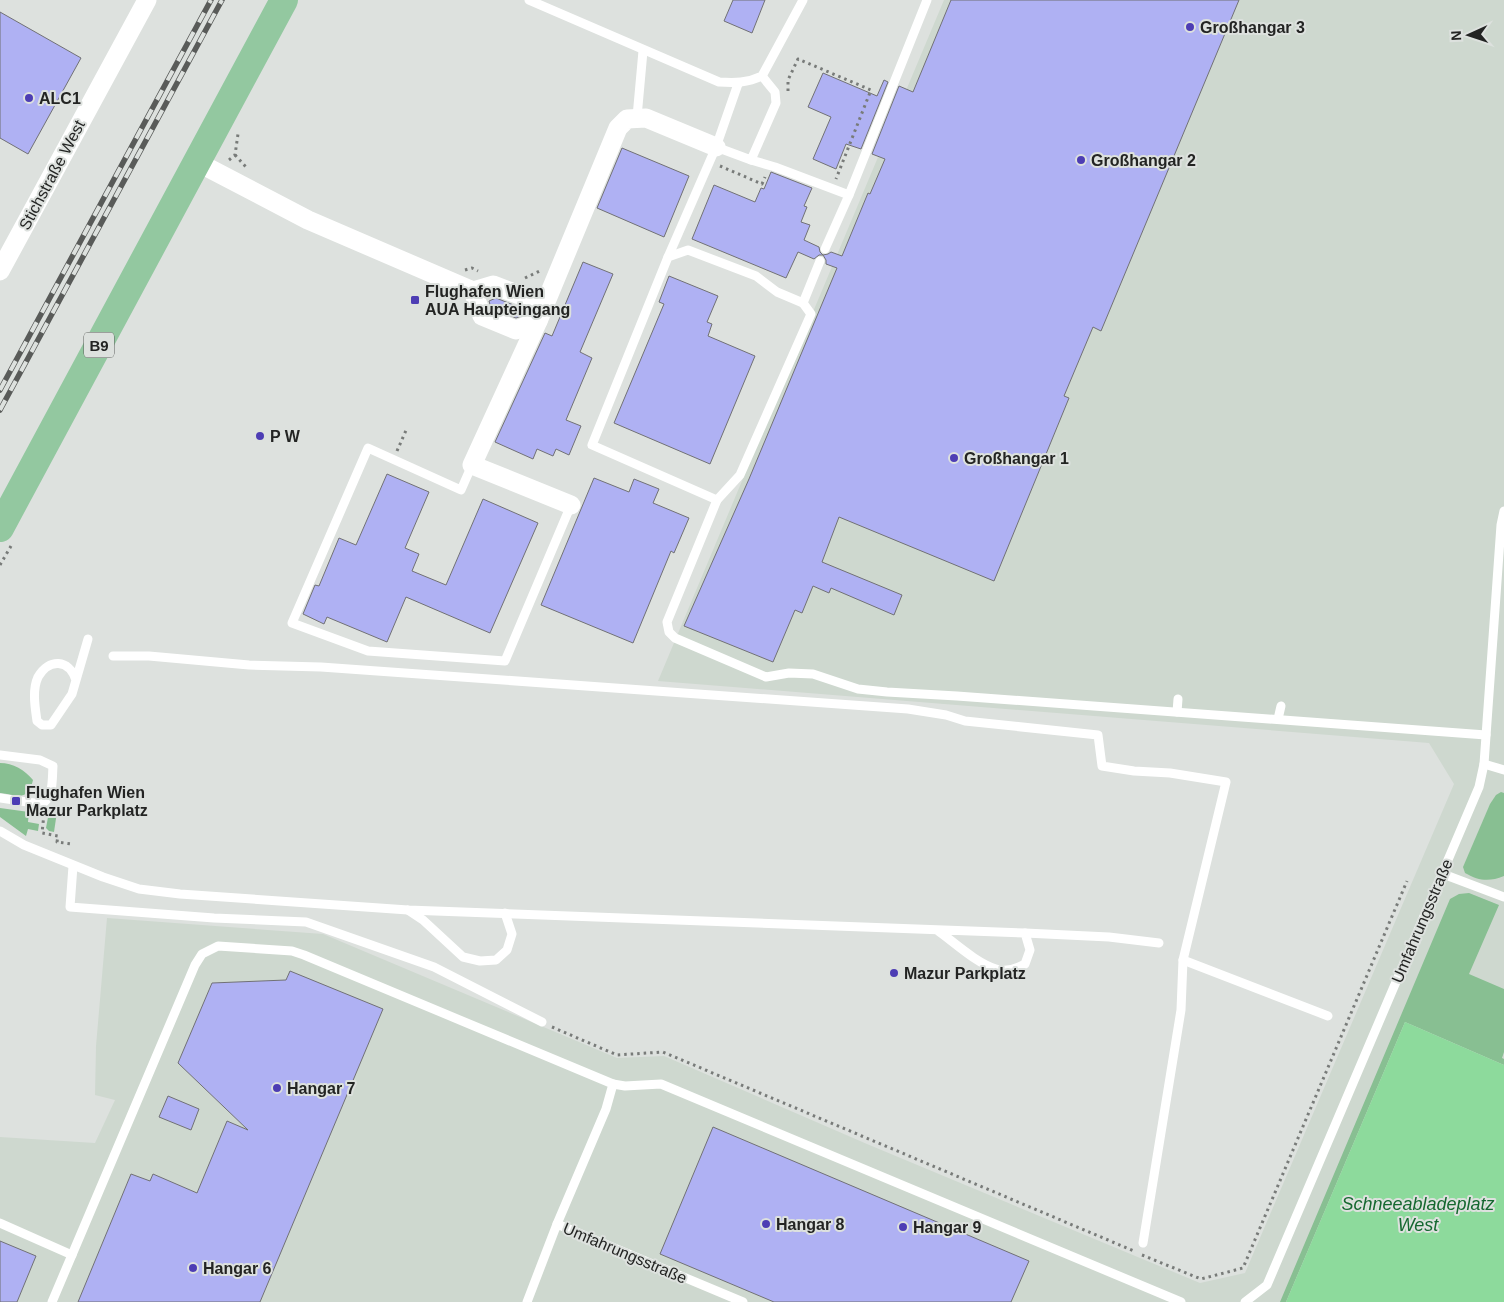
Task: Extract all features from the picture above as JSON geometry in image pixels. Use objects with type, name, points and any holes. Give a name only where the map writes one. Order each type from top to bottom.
[{"type":"main road","name":"B9","points":[[0,528],[284,0]]},
{"type":"street","name":"Stichstraße West","points":[[0,271],[147,0]]},
{"type":"street","points":[[571,506],[472,465],[538,321],[618,128],[627,119],[646,118],[716,147]]},
{"type":"street","points":[[197,162],[308,220],[473,291],[493,285],[530,300],[538,321]]},
{"type":"street","points":[[473,291],[482,316],[516,330],[538,321]]},
{"type":"lane","points":[[529,0],[719,82],[738,84],[762,76],[803,0]]},
{"type":"lane","points":[[825,250],[927,0]]},
{"type":"lane","points":[[637,117],[644,51]]},
{"type":"lane","points":[[751,160],[776,103],[775,92],[762,76]]},
{"type":"lane","points":[[717,500],[592,445],[668,257],[716,147],[738,84]]},
{"type":"lane","points":[[716,147],[776,167],[849,195]]},
{"type":"lane","points":[[668,257],[688,250],[756,276],[777,292],[804,303],[811,314],[740,475],[717,500],[667,622],[669,632],[674,638],[766,677],[788,674],[813,674],[858,689],[1486,735]]},
{"type":"lane","points":[[804,303],[820,261]]},
{"type":"lane","points":[[472,465],[461,490],[368,448],[292,623],[368,651],[505,661],[571,506]]},
{"type":"lane","name":"Umfahrungsstraße","points":[[1244,1302],[1267,1285],[1479,788],[1484,764],[1501,525],[1504,511]]},
{"type":"lane","points":[[76,680],[74,672],[65,664],[54,663],[48,665],[38,678],[34,700],[37,721],[42,725],[51,725],[72,694],[88,639]]},
{"type":"lane","points":[[113,656],[149,656],[249,665],[321,667],[927,712],[965,721],[1098,735],[1102,766],[1134,771],[1170,773],[1226,782],[1183,960],[1181,1010],[1143,1243]]},
{"type":"lane","points":[[1177,712],[1178,699]]},
{"type":"lane","points":[[1278,720],[1281,706]]},
{"type":"lane","points":[[0,755],[40,760],[54,766],[50,796],[45,802],[41,804],[0,798]]},
{"type":"lane","points":[[1484,764],[1504,770]]},
{"type":"lane","points":[[0,831],[24,846],[103,878],[139,889],[180,894],[408,910],[1109,937],[1159,943]]},
{"type":"lane","points":[[74,866],[70,908],[306,922],[434,967],[542,1022]]},
{"type":"lane","points":[[1443,874],[1504,897]]},
{"type":"lane","points":[[408,910],[423,920],[463,957],[480,962],[496,960],[507,950],[512,934],[505,913]]},
{"type":"lane","points":[[937,930],[980,961],[996,969],[1006,970],[1016,969],[1025,964],[1030,950],[1025,934]]},
{"type":"lane","points":[[52,1302],[195,965],[202,954],[218,946],[292,951],[613,1084],[626,1086],[661,1084],[1181,1302]]},
{"type":"lane","points":[[1183,960],[1328,1016]]},
{"type":"lane","points":[[557,1224],[606,1109],[613,1084]]},
{"type":"lane","points":[[0,1223],[72,1255]]},
{"type":"lane","name":"Umfahrungsstraße","points":[[527,1302],[557,1224],[743,1302]]},
{"type":"path","points":[[787,98],[788,80],[798,60],[871,90],[832,189]]},
{"type":"path","points":[[393,460],[408,428]]},
{"type":"path","points":[[44,813],[42,833],[58,836],[57,842],[72,844]]},
{"type":"path","points":[[542,1022],[617,1055],[663,1052],[1201,1279],[1243,1268],[1407,881]]},
{"type":"shaded area","points":[[944,0],[1504,0],[1504,1302],[0,1302],[0,1137],[95,1143],[115,1100],[95,1095],[96,1046],[107,918],[323,934],[617,1058],[664,1056],[867,1144],[1200,1283],[1245,1273],[1454,784],[1429,743],[658,681]]},
{"type":"shaded area","points":[[0,763],[14,766],[30,776],[33,780],[28,792],[21,796],[0,793]]},
{"type":"shaded area","points":[[1501,792],[1504,793],[1504,876],[1489,880],[1475,878],[1465,873],[1463,867],[1490,804],[1496,795]]},
{"type":"shaded area","points":[[58,805],[54,832],[49,831],[46,828],[49,812]]},
{"type":"shaded area","points":[[0,808],[29,812],[28,822],[39,824],[38,831],[28,829],[26,836],[0,817]]},
{"type":"shaded area","points":[[1469,893],[1499,905],[1469,974],[1504,989],[1504,1052],[1502,1058],[1504,1059],[1504,1065],[1405,1022],[1286,1302],[1280,1302],[1450,899],[1459,894]]},
{"type":"water","name":"Schneeabladeplatz West","points":[[1405,1022],[1504,1065],[1504,1302],[1286,1302]]},
{"type":"building","points":[[733,0],[765,0],[752,33],[724,21]]},
{"type":"building","points":[[951,0],[1239,0],[1101,331],[1093,327],[1064,396],[1069,398],[994,581],[839,517],[822,562],[902,595],[894,615],[831,588],[829,593],[813,586],[802,613],[795,610],[773,662],[684,626],[749,479],[837,268],[826,264],[823,255],[831,252],[842,256],[868,193],[870,194],[885,159],[872,154],[899,86],[913,92]]},
{"type":"building","name":"ALC1","points":[[0,12],[81,58],[28,154],[0,138]]},
{"type":"building","points":[[823,73],[877,96],[884,80],[888,82],[861,149],[846,144],[836,169],[813,159],[831,117],[808,107]]},
{"type":"building","points":[[622,148],[689,176],[664,237],[597,208]]},
{"type":"building","points":[[771,172],[812,188],[804,206],[807,207],[801,222],[810,225],[804,240],[819,247],[823,255],[819,255],[814,259],[798,252],[786,278],[692,239],[714,185],[755,202],[761,188],[764,189]]},
{"type":"building","points":[[583,262],[613,274],[580,352],[592,358],[566,420],[581,426],[569,455],[556,449],[553,456],[537,449],[533,459],[495,442],[545,333],[552,336]]},
{"type":"building","points":[[669,276],[718,296],[707,322],[712,324],[708,336],[755,356],[710,464],[614,423],[664,304],[659,302]]},
{"type":"building","points":[[496,298],[521,308],[524,315],[516,318],[491,308],[489,301]]},
{"type":"building","points":[[387,474],[429,492],[405,548],[419,554],[412,571],[446,585],[483,499],[538,523],[490,633],[406,597],[387,642],[327,617],[324,624],[303,614],[315,585],[319,586],[339,538],[356,545]]},
{"type":"building","points":[[594,478],[629,492],[634,479],[659,489],[653,503],[689,518],[674,553],[671,551],[633,643],[541,605]]},
{"type":"building","name":"Hangar 7","points":[[290,971],[383,1009],[260,1302],[78,1302],[131,1174],[150,1181],[153,1174],[197,1193],[227,1121],[248,1130],[178,1063],[212,983],[286,980]]},
{"type":"building","points":[[168,1096],[199,1109],[191,1130],[159,1117]]},
{"type":"building","name":"Hangar 8","points":[[713,1127],[1029,1261],[1011,1302],[774,1302],[660,1254]]},
{"type":"building","points":[[0,1241],[36,1256],[17,1302],[0,1302]]},
{"type":"railway","points":[[0,390],[211,0]]},
{"type":"railway","points":[[0,410],[222,0]]},
{"type":"place","name":"Großhangar 3","points":[[1190,27]]},
{"type":"place","name":"ALC1","points":[[29,98]]},
{"type":"place","name":"Großhangar 2","points":[[1081,160]]},
{"type":"place","name":"Flughafen Wien AUA Haupteingang","points":[[415,300]]},
{"type":"place","name":"P W","points":[[260,436]]},
{"type":"place","name":"Großhangar 1","points":[[954,458]]},
{"type":"place","name":"Flughafen Wien Mazur Parkplatz","points":[[16,801]]},
{"type":"place","name":"Mazur Parkplatz","points":[[894,973]]},
{"type":"place","name":"Hangar 7","points":[[277,1088]]},
{"type":"place","name":"Hangar 8","points":[[766,1224]]},
{"type":"place","name":"Hangar 9","points":[[903,1227]]},
{"type":"place","name":"Hangar 6","points":[[193,1268]]}]
